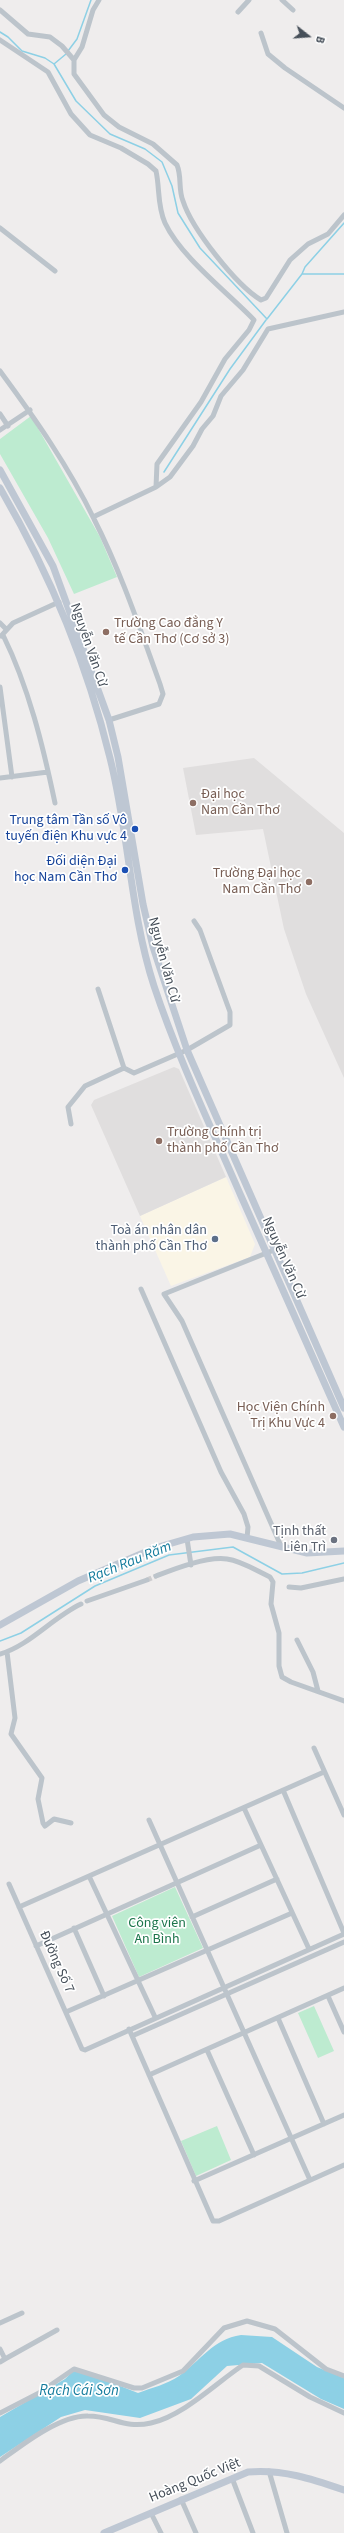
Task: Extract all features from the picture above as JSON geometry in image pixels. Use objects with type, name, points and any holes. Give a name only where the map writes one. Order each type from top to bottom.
[{"type":"main road","name":"Nguyễn Văn Cừ","points":[[0,470],[53,566],[88,682],[110,759],[144,949],[154,985],[179,1053],[229,1168],[344,1408]]},
{"type":"main road","name":"Nguyễn Văn Cừ","points":[[0,488],[63,601],[96,679],[109,720],[118,756],[143,904],[153,947],[186,1050],[237,1164],[270,1252]]},
{"type":"main road","points":[[17,518],[25,514]]},
{"type":"main road","points":[[88,682],[96,679]]},
{"type":"main road","points":[[110,759],[118,756]]},
{"type":"main road","points":[[229,1168],[237,1164]]},
{"type":"main road","name":"Nguyễn Văn Cừ","points":[[291,1299],[330,1397],[344,1427]]},
{"type":"main road","points":[[330,1397],[338,1394]]},
{"type":"main road","points":[[0,1625],[78,1581],[155,1548],[230,1534],[307,1553],[344,1552]]},
{"type":"main road","name":"Hoàng Quốc Việt","points":[[104,2533],[248,2472],[269,2470],[286,2472],[344,2490]]},
{"type":"street","points":[[99,0],[93,10],[82,47],[74,60],[74,74],[93,97],[104,115],[119,127],[162,150],[177,165],[182,201],[208,245],[233,276],[261,300],[266,298],[290,260],[308,244],[328,234],[344,215]]},
{"type":"street","points":[[238,12],[249,0]]},
{"type":"street","points":[[282,0],[293,10]]},
{"type":"street","points":[[0,10],[28,34],[50,37],[62,46],[74,60]]},
{"type":"street","points":[[261,33],[268,54],[285,68],[344,108]]},
{"type":"street","points":[[0,40],[48,72],[72,114],[86,130],[98,140],[121,148],[148,164],[156,171],[160,207],[171,234],[204,274],[254,320],[249,330],[225,359],[201,402],[157,464],[156,487]]},
{"type":"street","points":[[0,228],[55,271]]},
{"type":"street","points":[[94,517],[156,487],[170,477],[181,463],[202,429],[213,416],[221,396],[243,370],[268,329],[344,312]]},
{"type":"street","points":[[0,371],[30,410],[94,517],[125,588],[163,694],[161,702],[154,707],[109,720]]},
{"type":"street","points":[[0,430],[30,410]]},
{"type":"street","points":[[0,414],[8,426]]},
{"type":"street","points":[[55,803],[48,772],[18,666],[1,636],[13,623],[63,601]]},
{"type":"street","points":[[0,624],[6,629]]},
{"type":"street","points":[[0,687],[12,777]]},
{"type":"street","points":[[0,778],[48,772]]},
{"type":"street","points":[[98,990],[124,1068],[128,1071],[137,1072],[186,1050],[231,1023],[230,1012],[200,930],[194,921]]},
{"type":"street","points":[[144,949],[153,947]]},
{"type":"street","points":[[71,1124],[67,1111],[80,1089],[124,1068]]},
{"type":"street","points":[[270,1252],[164,1294],[182,1321],[281,1546]]},
{"type":"street","points":[[141,1289],[221,1472],[244,1514],[248,1527],[247,1538]]},
{"type":"street","points":[[187,1542],[190,1563]]},
{"type":"street","points":[[156,1576],[190,1563],[227,1559],[272,1580],[271,1604],[279,1633],[279,1666],[282,1677],[287,1681],[344,1701]]},
{"type":"street","points":[[288,1587],[301,1588],[344,1579]]},
{"type":"street","points":[[87,1601],[147,1580]]},
{"type":"street","points":[[0,1654],[17,1648],[38,1631],[81,1604]]},
{"type":"street","points":[[296,1640],[313,1672],[318,1691]]},
{"type":"street","points":[[7,1652],[15,1718],[11,1734],[42,1778],[38,1799],[43,1824],[45,1826],[54,1819],[71,1824]]},
{"type":"street","points":[[314,1748],[344,1815]]},
{"type":"street","points":[[19,1907],[324,1772]]},
{"type":"street","points":[[283,1790],[344,1933],[224,1988],[129,2029],[194,2181],[214,2221],[219,2221],[344,2165]]},
{"type":"street","points":[[244,1808],[309,1949]]},
{"type":"street","points":[[149,1820],[310,2180]]},
{"type":"street","points":[[36,1946],[261,1845]]},
{"type":"street","points":[[89,1876],[155,2017]]},
{"type":"street","points":[[192,1917],[277,1880]]},
{"type":"street","name":"Đường Số 7","points":[[9,1884],[82,2049],[85,2050],[129,2029]]},
{"type":"street","points":[[66,2012],[292,1913]]},
{"type":"street","points":[[74,1928],[104,1996]]},
{"type":"street","points":[[132,2036],[344,1942]]},
{"type":"street","points":[[149,2075],[244,2034],[344,1988]]},
{"type":"street","points":[[328,1996],[344,2032]]},
{"type":"street","points":[[278,2018],[324,2124]]},
{"type":"street","points":[[207,2050],[254,2155]]},
{"type":"street","points":[[194,2181],[344,2115]]},
{"type":"street","points":[[0,2323],[22,2312]]},
{"type":"street","points":[[0,2414],[39,2393],[74,2369],[134,2388],[142,2388],[183,2371],[224,2328],[247,2321],[275,2329],[326,2368],[344,2376]]},
{"type":"street","points":[[0,2349],[3,2360],[57,2330]]},
{"type":"street","points":[[0,2461],[22,2445],[65,2420],[87,2416],[108,2418],[123,2425],[137,2426],[153,2423],[206,2394],[243,2365],[259,2366],[310,2397],[344,2413]]},
{"type":"street","points":[[269,2470],[287,2533]]},
{"type":"street","points":[[232,2478],[253,2533]]},
{"type":"street","points":[[181,2500],[196,2533]]},
{"type":"street","points":[[151,2513],[161,2533]]},
{"type":"shaded area","name":"Trường Đại học Nam Cần Thơ","points":[[254,758],[344,833],[344,1078],[306,994],[284,929],[263,829],[196,835],[183,768]]},
{"type":"shaded area","name":"Trường Chính trị thành phố Cần Thơ","points":[[174,1067],[179,1069],[226,1177],[140,1216],[91,1105],[94,1100]]},
{"type":"shaded area","points":[[226,1177],[255,1244],[250,1257],[171,1286],[140,1216]]},
{"type":"green space","points":[[31,416],[100,537],[117,577],[74,594],[48,538],[0,454],[0,439]]},
{"type":"green space","name":"Công viên An Bình","points":[[175,1887],[203,1948],[139,1977],[112,1916]]},
{"type":"green space","points":[[314,2006],[334,2051],[318,2058],[298,2013]]},
{"type":"green space","points":[[217,2126],[231,2160],[196,2176],[181,2141]]},
{"type":"water","name":"Rạch Cái Sơn","points":[[241,2335],[272,2337],[317,2367],[344,2378],[344,2409],[321,2399],[262,2363],[227,2366],[191,2399],[140,2418],[85,2410],[61,2417],[0,2457],[0,2417],[65,2379],[72,2372],[82,2371],[138,2393],[175,2379],[207,2351],[222,2341]]},
{"type":"waterway","points":[[68,51],[77,39],[91,0]]},
{"type":"waterway","points":[[0,32],[8,37],[22,51],[45,58],[54,64],[76,101],[110,134],[145,149],[162,162],[172,186],[178,213],[200,248],[267,319],[302,274],[305,267],[344,223]]},
{"type":"waterway","points":[[54,64],[66,54]]},
{"type":"waterway","points":[[302,274],[344,274]]},
{"type":"waterway","points":[[164,472],[230,369],[266,320]]},
{"type":"waterway","name":"Rạch Rau Răm","points":[[0,1641],[21,1633],[95,1586],[169,1555],[233,1547],[282,1574],[302,1573],[344,1563]]},
{"type":"tunnel","points":[[147,1580],[156,1576]]},
{"type":"place","name":"Trường Cao đẳng Y tế Cần Thơ (Cơ sở 3)","points":[[106,632]]},
{"type":"place","name":"Đại học Nam Cần Thơ","points":[[193,803]]},
{"type":"place","name":"Trung tâm Tần số Vô tuyến điện Khu vực 4","points":[[135,829]]},
{"type":"place","name":"Đối diện Đại học Nam Cần Thơ","points":[[125,870]]},
{"type":"place","name":"Trường Đại học Nam Cần Thơ","points":[[309,882]]},
{"type":"place","name":"Trường Chính trị thành phố Cần Thơ","points":[[159,1141]]},
{"type":"place","name":"Toà án nhân dân thành phố Cần Thơ","points":[[215,1239]]},
{"type":"place","name":"Học Viện Chính Trị Khu Vực 4","points":[[333,1416]]},
{"type":"place","name":"Tịnh thất Liên Trì","points":[[334,1540]]}]
